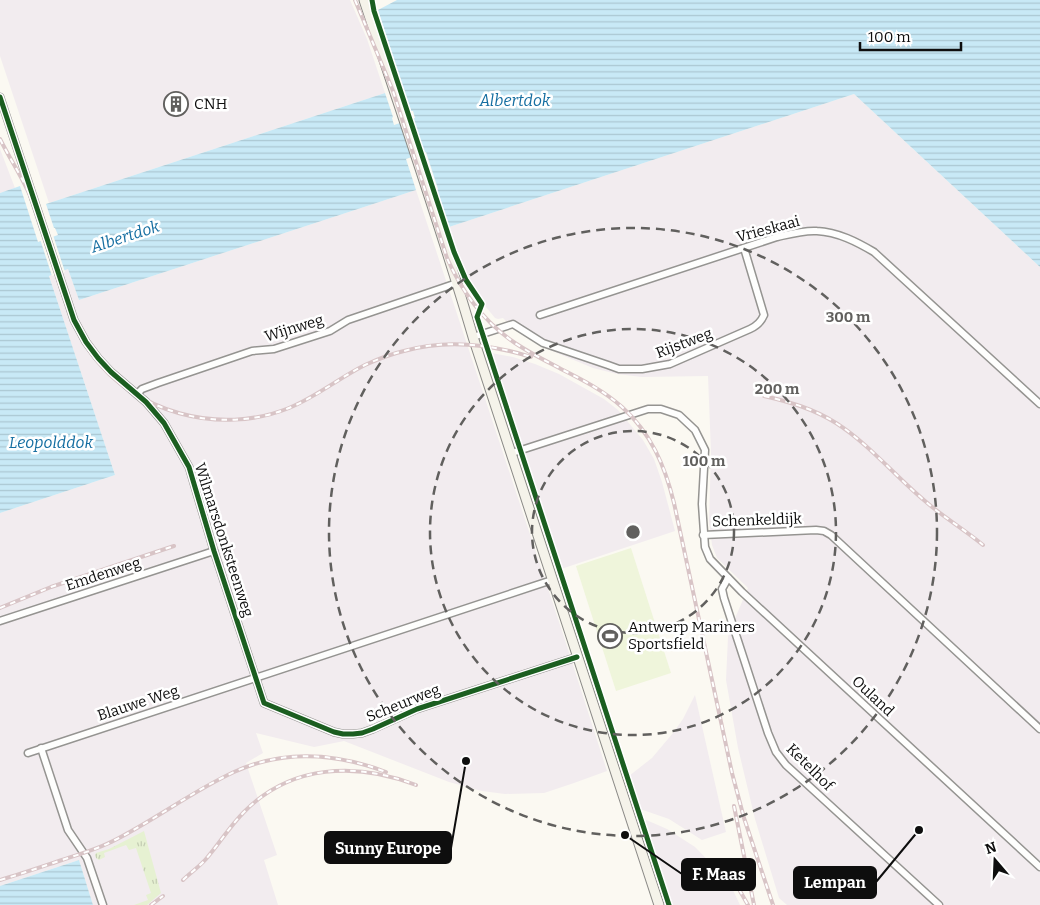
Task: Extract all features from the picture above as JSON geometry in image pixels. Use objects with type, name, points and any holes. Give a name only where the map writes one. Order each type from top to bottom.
[{"type":"main road","points":[[364,0],[659,905]]},
{"type":"street","name":"Wilmarsdonksteenweg","points":[[0,97],[74,320],[95,354],[164,423],[189,467],[214,551],[256,677]]},
{"type":"street","name":"Vrieskaai","points":[[540,315],[777,237],[817,231],[855,241],[874,252],[1040,404]]},
{"type":"street","name":"Rijstweg","points":[[473,337],[513,324],[543,343],[619,369],[642,369],[670,364],[750,330],[761,321],[764,314],[744,248]]},
{"type":"street","name":"Wijnweg","points":[[137,394],[142,389],[158,383],[252,352],[274,349],[330,331],[348,320],[457,284]]},
{"type":"street","name":"Schenkeldijk","points":[[512,453],[648,409],[661,409],[679,415],[695,430],[705,450],[702,504],[703,535],[816,530],[824,531],[831,535],[1040,728]]},
{"type":"street","name":"Ouland","points":[[703,535],[710,559],[728,578],[1040,867]]},
{"type":"street","name":"Emdenweg","points":[[0,621],[214,551]]},
{"type":"street","name":"Ketelhof","points":[[728,578],[722,588],[724,598],[768,733],[776,752],[786,765],[939,905]]},
{"type":"street","points":[[256,677],[552,580]]},
{"type":"street","name":"Scheurweg","points":[[256,677],[264,703],[334,732],[353,734],[373,729],[417,709],[577,657]]},
{"type":"street","name":"Blauwe Weg","points":[[28,753],[256,677]]},
{"type":"street","points":[[40,748],[68,830],[87,858],[103,905]]},
{"type":"shaded area","name":"CNH","points":[[0,0],[350,0],[367,39],[385,93],[49,203],[0,56]]},
{"type":"shaded area","points":[[854,94],[1040,267],[1040,905],[787,905],[779,898],[755,819],[738,748],[726,680],[728,637],[748,588],[717,558],[712,545],[709,521],[711,452],[708,376],[642,377],[617,374],[593,368],[545,348],[516,331],[503,318],[495,318],[477,296],[464,274],[449,227]]},
{"type":"shaded area","points":[[0,149],[15,188],[0,193]]},
{"type":"shaded area","points":[[416,190],[607,771],[544,793],[505,794],[482,791],[449,782],[344,741],[314,747],[256,733],[263,753],[246,763],[277,855],[264,860],[278,905],[93,905],[79,860],[0,886],[0,513],[115,475],[49,276],[68,269],[79,300]]},
{"type":"shaded area","points":[[491,353],[513,357],[559,374],[604,399],[618,410],[643,440],[654,459],[675,531],[561,569]]},
{"type":"shaded area","points":[[695,695],[726,832],[702,840],[669,819],[640,809],[629,776],[652,758],[673,733],[683,719]]},
{"type":"shaded area","points":[[644,819],[667,829],[695,847],[731,886],[740,905],[671,905]]},
{"type":"green space","points":[[631,548],[671,673],[616,691],[576,566]]},
{"type":"green space","points":[[144,831],[161,893],[147,905],[134,905],[148,900],[146,895],[151,893],[136,848],[129,850],[126,845],[104,853],[105,857],[99,860],[95,855]]},
{"type":"water","name":"Albertdok","points":[[397,0],[1040,0],[1040,267],[854,94],[449,227],[437,194],[438,189],[426,152],[406,159],[416,190],[79,300],[68,269],[49,276],[115,475],[0,513],[0,193],[20,186],[38,242],[58,235],[46,204],[49,203],[385,93],[394,125],[415,118],[413,111],[411,111],[378,10]]},
{"type":"water","points":[[79,860],[93,905],[0,905],[0,886]]},
{"type":"pier","points":[[53,235],[65,272],[52,276],[40,239]]},
{"type":"railway","points":[[355,0],[393,91],[447,258],[467,294],[493,326],[504,335],[538,357],[593,386],[622,407],[641,428],[656,451],[674,503],[732,773],[744,818],[773,905]]},
{"type":"railway","points":[[0,139],[32,200],[59,282],[76,326],[85,343],[108,372],[129,390],[153,404],[179,413],[207,419],[235,420],[262,416],[289,408],[365,365],[389,355],[420,347],[452,344],[484,346],[531,357]]},
{"type":"railway","points":[[764,396],[802,406],[848,431],[932,507],[983,545]]},
{"type":"railway","points":[[0,608],[51,587],[174,546]]},
{"type":"railway","points":[[0,880],[96,849],[130,832],[189,796],[234,772],[253,765],[272,760],[310,756],[348,761],[386,772]]},
{"type":"railway","points":[[183,880],[206,859],[244,812],[262,796],[282,784],[304,776],[348,771],[371,773],[416,785]]},
{"type":"railway","points":[[734,806],[754,905]]},
{"type":"railway","points":[[727,871],[748,905]]},
{"type":"railway","points":[[151,905],[163,896]]},
{"type":"cycle path","points":[[372,0],[374,11],[454,252],[466,280],[482,304],[477,317],[669,905]]},
{"type":"cycle path","points":[[0,97],[74,320],[86,342],[98,358],[111,372],[146,402],[164,423],[189,467],[214,551],[264,703],[334,732],[343,734],[362,733],[417,709],[577,657]]},
{"type":"place","name":"CNH","points":[[176,104]]},
{"type":"place","name":"Antwerp Mariners Sportsfield","points":[[610,636]]},
{"type":"place","name":"Sunny Europe","points":[[466,761]]},
{"type":"place","name":"Lempan","points":[[919,830]]},
{"type":"place","name":"F. Maas","points":[[625,835]]},
{"type":"water label","name":"Leopolddok","points":[[51,442]]}]
